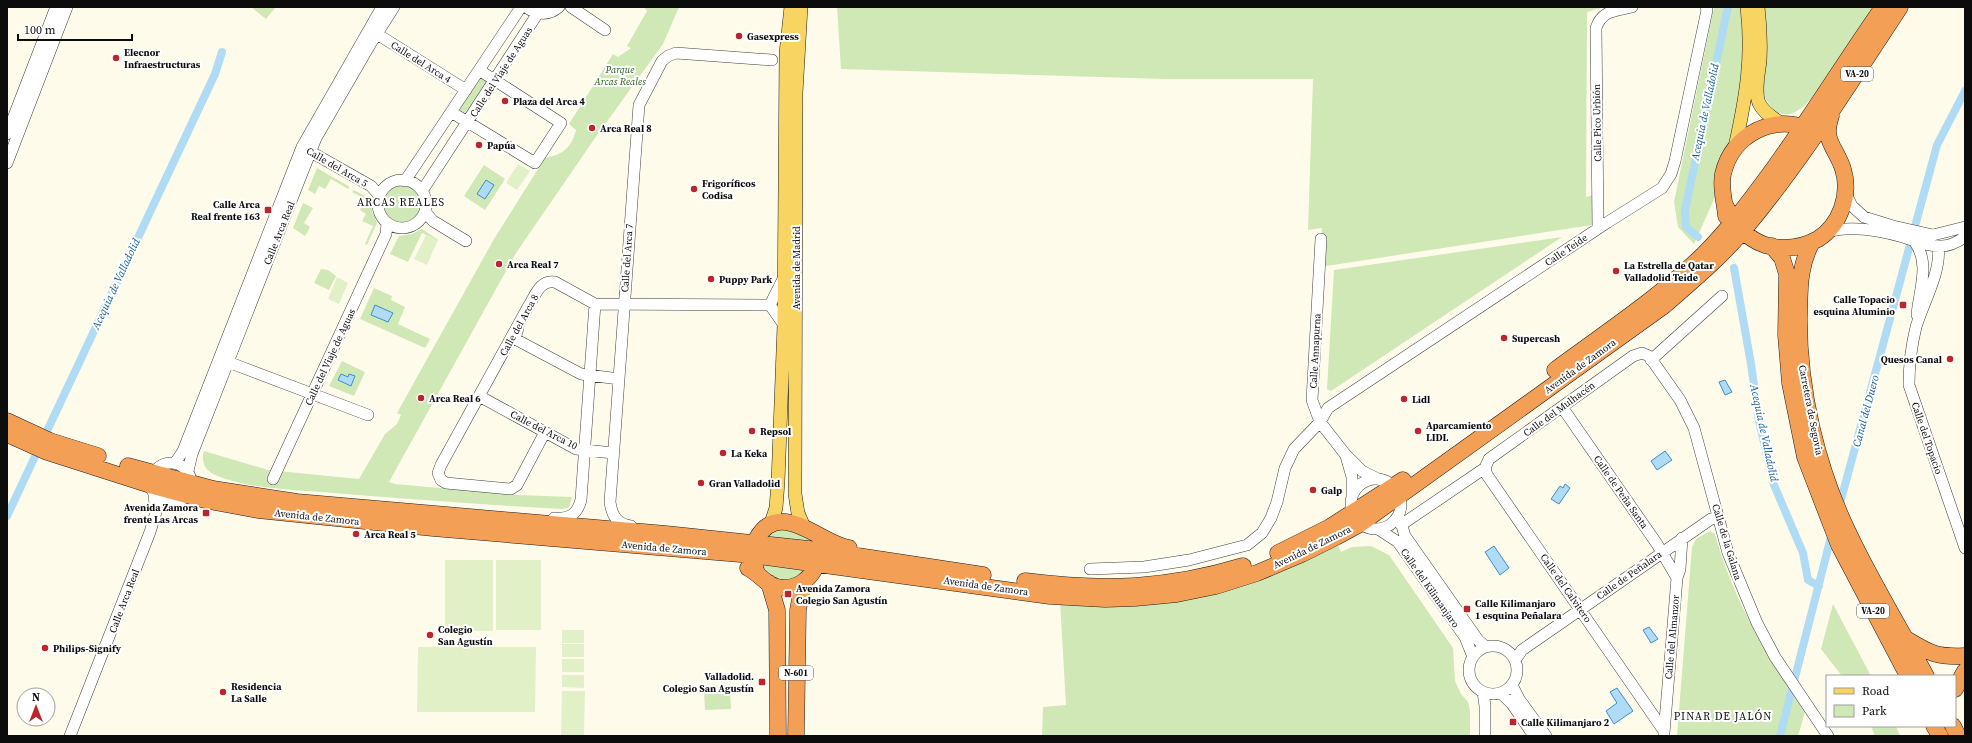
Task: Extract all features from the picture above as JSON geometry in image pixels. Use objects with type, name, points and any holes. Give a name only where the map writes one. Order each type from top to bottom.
[{"type":"highway","name":"VA-20","points":[[1810,130],[1846,61],[1883,7]]},
{"type":"highway","name":"VA-20","points":[[1810,130],[1833,108],[1900,7]]},
{"type":"highway","points":[[1733,229],[1725,205],[1722,190],[1722,175],[1727,160],[1735,147],[1752,132],[1763,127],[1783,124],[1794,119],[1808,108],[1837,67],[1846,61]]},
{"type":"highway","points":[[1832,146],[1828,140],[1827,130],[1833,108]]},
{"type":"highway","points":[[1783,124],[1810,130]]},
{"type":"highway","name":"VA-20","points":[[1733,229],[1765,244],[1795,247],[1812,242],[1827,232],[1837,220],[1846,194],[1844,171],[1832,146],[1810,130]]},
{"type":"highway","name":"Avenida de Zamora","points":[[1418,475],[1665,305],[1712,263],[1733,229],[1810,130]]},
{"type":"highway","name":"Avenida de Zamora","points":[[7,434],[28,438],[48,447],[152,484],[189,484],[238,494],[297,502],[666,534],[753,549],[818,556],[947,575],[1074,598],[1105,599],[1156,596],[1216,586],[1257,573],[1302,554],[1336,530],[1394,498],[1418,475],[1644,306],[1733,229]]},
{"type":"highway","name":"Carretera de Segovia","points":[[1812,242],[1802,262],[1799,331],[1803,377],[1817,448],[1817,472],[1839,546],[1907,675]]},
{"type":"highway","points":[[1665,305],[1699,283],[1737,248],[1765,244]]},
{"type":"highway","name":"Carretera de Segovia","points":[[1765,244],[1782,258],[1787,274],[1786,335],[1790,383],[1799,434],[1848,533],[1925,675]]},
{"type":"highway","name":"Avenida de Zamora","points":[[7,421],[28,438]]},
{"type":"highway","points":[[1394,498],[1418,475]]},
{"type":"highway","name":"Avenida de Zamora","points":[[189,484],[258,510],[335,519],[716,552],[753,549]]},
{"type":"highway","points":[[763,578],[753,549],[760,534],[770,526],[785,522],[806,529],[845,548],[908,557],[947,575]]},
{"type":"highway","points":[[806,529],[818,556],[806,581]]},
{"type":"highway","points":[[716,552],[782,588],[841,573],[912,580],[947,575]]},
{"type":"highway","name":"N-601","points":[[763,578],[777,610],[779,665],[778,736]]},
{"type":"highway","name":"N-601","points":[[796,736],[798,610],[806,581]]},
{"type":"highway","points":[[1906,640],[1927,652],[1944,656],[1965,656]]},
{"type":"highway","points":[[768,736],[772,682],[779,665]]},
{"type":"highway","points":[[1956,687],[1965,671]]},
{"type":"highway","points":[[1935,727],[1940,736]]},
{"type":"highway","points":[[1954,727],[1958,736]]},
{"type":"main road","name":"Avenida de Madrid","points":[[770,526],[776,508],[778,495],[784,325],[786,53],[791,7]]},
{"type":"main road","name":"Avenida de Madrid","points":[[802,7],[796,93],[795,494],[798,513],[806,529]]},
{"type":"main road","points":[[1735,147],[1746,100],[1749,59],[1747,7]]},
{"type":"main road","points":[[1758,7],[1760,26],[1760,59],[1757,94],[1760,104],[1768,114],[1783,124]]},
{"type":"street","points":[[7,134],[56,7]]},
{"type":"street","points":[[7,163],[67,7]]},
{"type":"street","name":"Calle Arca Real","points":[[175,463],[183,451],[306,149],[382,7]]},
{"type":"street","name":"Calle Arca Real","points":[[189,484],[192,454],[228,362],[306,149],[394,7]]},
{"type":"street","name":"Calle del Viaje de Aguas","points":[[405,181],[521,7]]},
{"type":"street","points":[[526,7],[538,13],[551,12],[559,7]]},
{"type":"street","points":[[570,7],[605,30]]},
{"type":"street","name":"Calle Pico Urbión","points":[[1598,228],[1596,28],[1599,18],[1604,14],[1632,7]]},
{"type":"street","name":"Calle Teide","points":[[1090,569],[1144,567],[1189,560],[1247,545],[1262,533],[1271,518],[1277,502],[1285,468],[1294,449],[1320,422],[1328,408],[1598,228],[1662,188],[1671,174],[1707,10],[1706,7]]},
{"type":"street","name":"Calle del Viaje de Aguas","points":[[422,191],[538,13]]},
{"type":"street","name":"Calle del Arca 4","points":[[377,34],[466,90]]},
{"type":"street","name":"Calle del Arca 7","points":[[666,534],[640,527],[624,525],[617,521],[611,510],[610,502],[639,105],[662,61],[668,56],[676,53],[772,60]]},
{"type":"street","points":[[451,112],[535,163],[561,123],[479,70]]},
{"type":"street","name":"Calle del Arca 5","points":[[306,149],[381,192]]},
{"type":"street","points":[[405,181],[412,182],[422,191],[426,202],[423,215],[412,226],[406,228],[389,228],[378,210],[381,192],[393,182],[405,181]]},
{"type":"street","points":[[1846,194],[1852,206],[1864,216],[1904,233]]},
{"type":"street","points":[[423,215],[466,241]]},
{"type":"street","points":[[1827,232],[1843,229],[1859,229],[1920,236],[1939,234],[1965,226]]},
{"type":"street","name":"Calle del Viaje de Aguas","points":[[273,479],[389,228]]},
{"type":"street","points":[[1920,236],[1938,246],[1946,246],[1963,238]]},
{"type":"street","name":"Calle del Topacio","points":[[1920,236],[1924,263],[1916,326],[1908,361],[1909,385],[1965,548]]},
{"type":"street","name":"Calle del Topacio","points":[[1936,270],[1946,250],[1963,238]]},
{"type":"street","name":"Calle Annapurna","points":[[1321,239],[1312,400],[1320,422],[1345,454],[1362,471],[1394,498]]},
{"type":"street","name":"Calle del Topacio","points":[[1916,326],[1929,295],[1936,270],[1938,246]]},
{"type":"street","points":[[770,305],[784,276]]},
{"type":"street","name":"Calle del Arca 8","points":[[545,432],[517,485],[511,488],[446,483],[441,480],[438,473],[519,323],[543,282],[555,282],[595,304],[624,306],[770,305]]},
{"type":"street","points":[[1652,360],[1722,296]]},
{"type":"street","points":[[462,516],[499,514],[566,519],[579,509],[582,500],[595,304]]},
{"type":"street","name":"Avenida de Madrid","points":[[770,305],[784,325]]},
{"type":"street","points":[[519,323],[515,339],[581,374],[619,379]]},
{"type":"street","name":"Calle del Mulhacén","points":[[1361,516],[1358,488],[1362,484],[1375,480],[1394,498],[1486,466],[1489,459],[1634,356],[1642,353],[1652,360]]},
{"type":"street","name":"Calle de la Galana","points":[[1652,360],[1688,413],[1700,446],[1728,553],[1757,623],[1775,657],[1828,736]]},
{"type":"street","points":[[228,362],[368,415]]},
{"type":"street","name":"Calle del Arca 10","points":[[479,396],[576,449],[613,453]]},
{"type":"street","name":"Calle de Peña Santa","points":[[1562,407],[1661,552],[1677,578]]},
{"type":"street","name":"Calle Annapurna","points":[[1345,454],[1361,516]]},
{"type":"street","points":[[175,463],[189,484],[182,500],[170,504],[164,502],[152,484],[162,464],[175,463]]},
{"type":"street","name":"Calle del Calvitero","points":[[1486,466],[1488,475],[1651,712],[1664,734]]},
{"type":"street","name":"Calle Arca Real","points":[[70,736],[150,532],[156,512],[152,484]]},
{"type":"street","name":"Calle del Kilimanjaro","points":[[1394,498],[1405,536],[1475,636],[1486,647]]},
{"type":"street","name":"Calle Arca Real","points":[[150,532],[163,510],[170,504]]},
{"type":"street","name":"Calle del Kilimanjaro","points":[[1361,516],[1398,542],[1464,637],[1472,657],[1469,665],[1470,678],[1474,686],[1512,704],[1534,736]]},
{"type":"street","name":"Calle de Peñalara","points":[[1512,656],[1661,552],[1711,519],[1718,517]]},
{"type":"street","name":"Calle del Almanzor","points":[[1664,734],[1677,578],[1680,569],[1682,538]]},
{"type":"street","points":[[1472,657],[1478,650],[1486,647],[1499,646],[1512,656],[1517,671],[1512,685],[1519,699],[1546,736]]},
{"type":"street","points":[[1485,736],[1485,706],[1491,693],[1512,685]]},
{"type":"street","points":[[1651,712],[1660,709],[1666,702]]},
{"type":"green space","points":[[251,7],[276,7],[266,19]]},
{"type":"green space","name":"Parque Arcas Reales","points":[[644,7],[679,7],[663,44],[595,138],[516,253],[389,482],[395,484],[518,495],[572,497],[569,507],[563,509],[505,506],[288,490],[240,483],[213,474],[207,470],[203,458],[204,451],[268,470],[359,479],[385,434],[397,424],[401,415],[397,413],[494,239],[545,158],[562,152],[569,146],[576,130],[569,124],[613,54],[618,57],[631,48],[627,46],[647,11]]},
{"type":"green space","points":[[837,7],[1604,7],[1587,12],[1586,197],[1597,194],[1598,224],[1320,267],[1322,228],[1308,230],[1313,79],[1165,79],[841,69]]},
{"type":"green space","points":[[1714,7],[1740,7],[1745,58],[1734,128],[1718,172],[1715,197],[1694,244],[1678,227],[1674,202]]},
{"type":"green space","points":[[1763,7],[1874,7],[1819,89],[1807,104],[1797,111],[1786,115],[1781,114],[1772,108],[1764,93]]},
{"type":"green space","points":[[481,75],[490,80],[467,114],[458,109]]},
{"type":"green space","points":[[518,164],[530,171],[517,190],[506,183]]},
{"type":"green space","points":[[484,165],[505,179],[485,210],[464,196]]},
{"type":"green space","points":[[317,168],[350,187],[348,189],[331,179],[325,189],[319,186],[315,194],[308,190]]},
{"type":"green space","points":[[402,184],[416,190],[422,204],[416,218],[402,224],[388,218],[382,204],[388,190]]},
{"type":"green space","points":[[354,190],[371,199],[372,211],[377,223],[367,245],[365,244],[373,226],[362,221],[366,214],[360,210],[365,199],[352,192]]},
{"type":"green space","points":[[303,203],[313,208],[304,223],[310,227],[305,236],[293,228]]},
{"type":"green space","points":[[422,229],[440,241],[422,233],[408,262],[390,254],[399,236],[412,234]]},
{"type":"green space","points":[[426,235],[438,240],[427,265],[414,259]]},
{"type":"green space","points":[[1562,237],[1331,391],[1327,389],[1334,270]]},
{"type":"green space","points":[[321,269],[328,270],[336,276],[329,290],[314,283]]},
{"type":"green space","points":[[337,277],[348,283],[339,304],[328,299]]},
{"type":"green space","points":[[374,288],[392,296],[391,300],[405,307],[398,324],[430,339],[425,348],[360,319]]},
{"type":"green space","points":[[342,361],[365,372],[354,396],[329,386]]},
{"type":"green space","points":[[780,527],[806,536],[811,546],[763,540],[765,536]]},
{"type":"green space","points":[[1710,531],[1715,534],[1731,582],[1752,627],[1777,670],[1805,712],[1798,736],[1677,736],[1692,547],[1696,539]]},
{"type":"green space","points":[[1337,543],[1341,552],[1352,547],[1371,546],[1389,555],[1453,648],[1455,681],[1461,694],[1468,702],[1470,711],[1470,736],[1042,736],[1043,707],[1066,705],[1060,601],[1150,602]]},
{"type":"green space","points":[[445,560],[493,560],[493,631],[445,631]]},
{"type":"green space","points":[[496,560],[541,560],[541,630],[496,630]]},
{"type":"green space","points":[[761,560],[810,565],[798,577],[790,580],[783,580],[776,579],[769,575],[764,569]]},
{"type":"green space","points":[[1833,604],[1870,675],[1841,675],[1821,649]]},
{"type":"green space","points":[[562,630],[584,630],[584,643],[562,643]]},
{"type":"green space","points":[[562,644],[584,644],[584,657],[562,657]]},
{"type":"green space","points":[[418,647],[536,647],[535,712],[417,712]]},
{"type":"green space","points":[[562,659],[584,659],[584,672],[562,672]]},
{"type":"green space","points":[[562,675],[584,675],[584,688],[562,687]]},
{"type":"green space","points":[[730,690],[731,709],[705,710],[704,691]]},
{"type":"green space","points":[[562,691],[585,691],[584,736],[561,736]]},
{"type":"green space","points":[[1871,727],[1896,727],[1900,736],[1875,736]]},
{"type":"water","points":[[486,180],[494,185],[485,199],[477,194]]},
{"type":"water","points":[[375,305],[393,313],[388,322],[371,315]]},
{"type":"water","points":[[341,374],[348,377],[349,374],[355,376],[351,386],[338,380]]},
{"type":"water","points":[[1725,380],[1732,392],[1725,395],[1719,382]]},
{"type":"water","points":[[1665,451],[1672,460],[1657,470],[1651,461]]},
{"type":"water","points":[[1565,484],[1570,488],[1559,504],[1551,499],[1560,486],[1563,488]]},
{"type":"water","points":[[1494,546],[1509,568],[1500,575],[1485,552]]},
{"type":"water","points":[[1649,627],[1658,639],[1651,643],[1643,630]]},
{"type":"water","points":[[1617,688],[1633,711],[1614,724],[1606,711],[1617,703],[1610,692]]},
{"type":"waterway","name":"Acequia de Valladolid","points":[[1698,237],[1686,227],[1685,210],[1728,7]]},
{"type":"waterway","name":"Acequia de Valladolid","points":[[7,516],[215,74],[222,52]]},
{"type":"waterway","name":"Canal del Duero","points":[[1839,507],[1937,145],[1965,91]]},
{"type":"waterway","name":"Acequia de Valladolid","points":[[1734,268],[1751,364],[1759,421],[1774,485],[1803,553],[1808,580],[1819,586]]},
{"type":"waterway","name":"Canal del Duero","points":[[1780,736],[1832,533]]},
{"type":"place","name":"Gasexpress","points":[[739,36]]},
{"type":"place","name":"Elecnor Infraestructuras","points":[[116,58]]},
{"type":"place","name":"Plaza del Arca 4","points":[[505,101]]},
{"type":"place","name":"Arca Real 8","points":[[592,128]]},
{"type":"place","name":"Papúa","points":[[479,145]]},
{"type":"place","name":"Frigoríficos Codisa","points":[[694,189]]},
{"type":"place","name":"Calle Arca Real frente 163","points":[[268,210]]},
{"type":"place","name":"Arca Real 7","points":[[499,264]]},
{"type":"place","name":"La Estrella de Qatar Valladolid Teide","points":[[1616,271]]},
{"type":"place","name":"Puppy Park","points":[[711,279]]},
{"type":"place","name":"Calle Topacio esquina Aluminio","points":[[1903,305]]},
{"type":"place","name":"Supercash","points":[[1504,338]]},
{"type":"place","name":"Quesos Canal","points":[[1950,359]]},
{"type":"place","name":"Arca Real 6","points":[[421,398]]},
{"type":"place","name":"Lidl","points":[[1404,399]]},
{"type":"place","name":"Repsol","points":[[752,431]]},
{"type":"place","name":"Aparcamiento LIDL","points":[[1418,431]]},
{"type":"place","name":"La Keka","points":[[723,453]]},
{"type":"place","name":"Gran Valladolid","points":[[701,483]]},
{"type":"place","name":"Galp","points":[[1313,490]]},
{"type":"place","name":"Avenida Zamora frente Las Arcas","points":[[206,513]]},
{"type":"place","name":"Arca Real 5","points":[[356,534]]},
{"type":"place","name":"Avenida Zamora Colegio San Agustín","points":[[788,594]]},
{"type":"place","name":"Calle Kilimanjaro 1 esquina Peñalara","points":[[1467,609]]},
{"type":"place","name":"Colegio San Agustín","points":[[430,635]]},
{"type":"place","name":"Philips-Signify","points":[[45,648]]},
{"type":"place","name":"Valladolid. Colegio San Agustín","points":[[762,682]]},
{"type":"place","name":"Residencia La Salle","points":[[223,692]]},
{"type":"place","name":"Calle Kilimanjaro 2","points":[[1513,722]]},
{"type":"district","name":"ARCAS REALES","points":[[401,202]]},
{"type":"district","name":"PINAR DE JALÓN","points":[[1723,716]]}]
